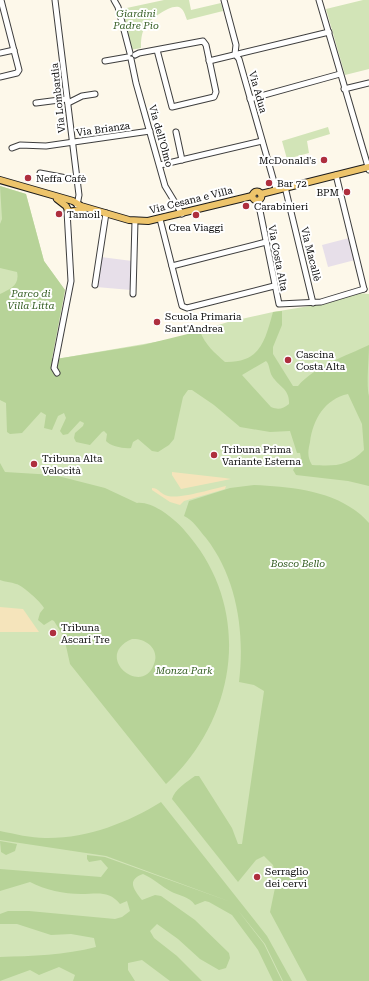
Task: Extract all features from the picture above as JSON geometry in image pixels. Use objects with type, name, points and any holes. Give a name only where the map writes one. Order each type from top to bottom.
[{"type":"main road","points":[[261,194],[258,201],[253,199],[252,196],[256,192],[261,194],[336,174],[368,168]]},
{"type":"main road","name":"Via Cesana e Villa","points":[[0,180],[52,197],[72,207],[89,209],[135,221],[160,219],[252,196]]},
{"type":"street","points":[[0,76],[18,72],[1,0]]},
{"type":"street","name":"Via Lombardia","points":[[55,0],[79,195],[72,207],[69,220],[71,281],[56,352],[54,368],[57,373]]},
{"type":"street","name":"Via dell'Olmo","points":[[114,0],[118,7],[150,131],[168,193],[182,214]]},
{"type":"street","name":"Via Adua","points":[[224,0],[236,45],[235,54],[239,59],[276,189]]},
{"type":"street","points":[[319,0],[368,168]]},
{"type":"street","points":[[209,61],[328,32]]},
{"type":"street","points":[[105,61],[131,56],[157,50],[200,41],[204,42],[216,92],[214,97],[172,107],[157,50]]},
{"type":"street","points":[[0,53],[14,50]]},
{"type":"street","points":[[250,99],[340,74]]},
{"type":"street","points":[[344,89],[369,83]]},
{"type":"street","points":[[36,103],[68,101],[82,96],[95,94]]},
{"type":"street","name":"Via Brianza","points":[[12,148],[20,145],[46,146],[150,131]]},
{"type":"street","points":[[176,132],[182,160]]},
{"type":"street","points":[[160,165],[262,141]]},
{"type":"street","points":[[40,173],[77,180]]},
{"type":"street","points":[[336,174],[367,290]]},
{"type":"street","name":"Via Macallè","points":[[285,187],[313,303]]},
{"type":"street","name":"Via Costa Alta","points":[[258,201],[274,286],[279,304],[321,302],[367,290]]},
{"type":"street","points":[[95,285],[106,214]]},
{"type":"street","points":[[160,219],[182,306],[187,308],[274,286]]},
{"type":"street","points":[[133,294],[135,221]]},
{"type":"street","points":[[172,266],[266,242]]},
{"type":"shaded area","points":[[349,238],[355,260],[328,267],[322,245]]},
{"type":"shaded area","points":[[101,257],[132,261],[131,290],[96,287]]},
{"type":"green space","name":"Giardini Padre Pio","points":[[164,0],[189,0],[191,10],[221,3],[223,11],[187,20],[184,12],[179,7],[165,10],[145,27],[141,40],[141,48],[130,50],[122,9]]},
{"type":"green space","points":[[363,0],[369,0],[369,69],[345,75],[326,9]]},
{"type":"green space","points":[[328,127],[330,134],[307,141],[309,153],[287,159],[282,141]]},
{"type":"green space","name":"Monza Park","points":[[0,186],[26,194],[44,261],[65,290],[52,358],[56,359],[173,339],[228,322],[273,312],[328,303],[359,293],[369,294],[369,981],[0,981]]},
{"type":"green space","name":"Parco di Villa Litta","points":[[0,186],[26,194],[44,261],[65,290],[52,358],[56,359],[143,345],[200,331],[207,345],[225,362],[247,359],[260,348],[273,312],[282,311],[282,325],[273,347],[273,354],[293,386],[298,386],[322,367],[369,345],[369,486],[348,481],[296,475],[293,470],[301,458],[300,453],[297,453],[290,431],[270,432],[240,427],[214,405],[192,390],[188,390],[183,397],[174,439],[169,445],[158,452],[152,451],[138,439],[133,442],[131,448],[114,446],[106,441],[107,434],[104,431],[90,445],[76,442],[74,438],[75,433],[83,426],[84,423],[80,421],[68,434],[63,435],[60,431],[66,418],[64,413],[58,416],[52,430],[44,428],[46,415],[41,412],[22,433],[10,434],[7,432],[6,403],[0,400],[0,294],[16,283],[18,276],[17,272],[0,268],[0,224],[2,219]],"holes":[[[266,361],[272,376],[284,388],[288,395],[289,404],[283,408],[278,409],[271,407],[242,375]],[[348,394],[362,424],[364,450],[352,460],[340,464],[312,465],[309,459],[308,451],[317,418],[333,400]]]},
{"type":"green space","points":[[0,463],[5,472],[54,475],[105,488],[137,503],[143,503],[157,508],[170,516],[185,531],[207,561],[221,593],[228,627],[228,661],[222,695],[209,727],[191,757],[166,784],[70,664],[64,637],[54,621],[52,620],[44,625],[38,620],[40,613],[44,608],[42,605],[19,585],[0,580]],"holes":[[[132,639],[137,639],[147,643],[153,649],[155,654],[154,664],[148,673],[140,677],[131,676],[124,671],[118,663],[117,655],[121,646]]]},
{"type":"green space","name":"Bosco Bello","points":[[254,485],[301,489],[331,497],[358,512],[369,523],[369,981],[307,981],[270,912],[276,883],[273,865],[264,856],[256,860],[238,882],[172,799],[175,792],[182,786],[195,776],[199,776],[232,828],[238,844],[242,844],[264,691],[254,685],[239,682],[241,644],[232,588],[217,554],[196,526],[184,516],[189,501],[230,488]]},
{"type":"green space","points":[[161,802],[267,936],[292,981],[283,981],[265,944],[237,909],[264,944],[282,981],[273,981],[258,950],[232,915],[209,902],[205,901],[195,905],[184,896],[170,891],[143,874],[138,876],[133,882],[136,893],[142,900],[155,895],[161,896],[195,920],[229,953],[230,958],[226,968],[219,970],[200,959],[178,939],[157,924],[150,931],[154,938],[177,956],[202,981],[170,981],[142,960],[128,963],[128,970],[135,981],[73,981],[75,975],[59,967],[39,975],[30,970],[0,981],[0,957],[36,956],[96,947],[94,938],[71,934],[51,935],[17,924],[0,924],[0,914],[8,911],[29,911],[115,919],[122,917],[130,911],[127,901],[120,904],[112,897],[107,895],[97,893],[75,894],[61,892],[30,882],[0,891],[0,869],[101,877],[108,868],[101,860],[89,862],[87,855],[105,857],[231,902],[106,856],[0,840],[0,831],[29,837],[45,838],[60,838],[91,833],[134,817]]},
{"type":"green space","points":[[0,841],[17,844],[15,851],[6,855],[1,852]]},
{"type":"sand","points":[[172,472],[231,479],[181,489],[172,475]]},
{"type":"sand","points":[[226,486],[225,489],[184,501],[180,505],[170,502],[152,490],[152,488],[154,488],[173,497]]},
{"type":"sand","points":[[0,607],[23,609],[39,632],[0,632]]},
{"type":"place","name":"McDonald's","points":[[324,160]]},
{"type":"place","name":"Neffa Cafè","points":[[28,178]]},
{"type":"place","name":"Bar 72","points":[[269,183]]},
{"type":"place","name":"BPM","points":[[347,192]]},
{"type":"place","name":"Carabinieri","points":[[246,206]]},
{"type":"place","name":"Tamoil","points":[[59,214]]},
{"type":"place","name":"Crea Viaggi","points":[[196,215]]},
{"type":"place","name":"Scuola Primaria Sant'Andrea","points":[[157,322]]},
{"type":"place","name":"Cascina Costa Alta","points":[[288,360]]},
{"type":"place","name":"Tribuna Prima Variante Esterna","points":[[214,455]]},
{"type":"place","name":"Tribuna Alta Velocità","points":[[34,464]]},
{"type":"place","name":"Tribuna Ascari Tre","points":[[53,633]]},
{"type":"place","name":"Serraglio dei cervi","points":[[257,877]]}]
